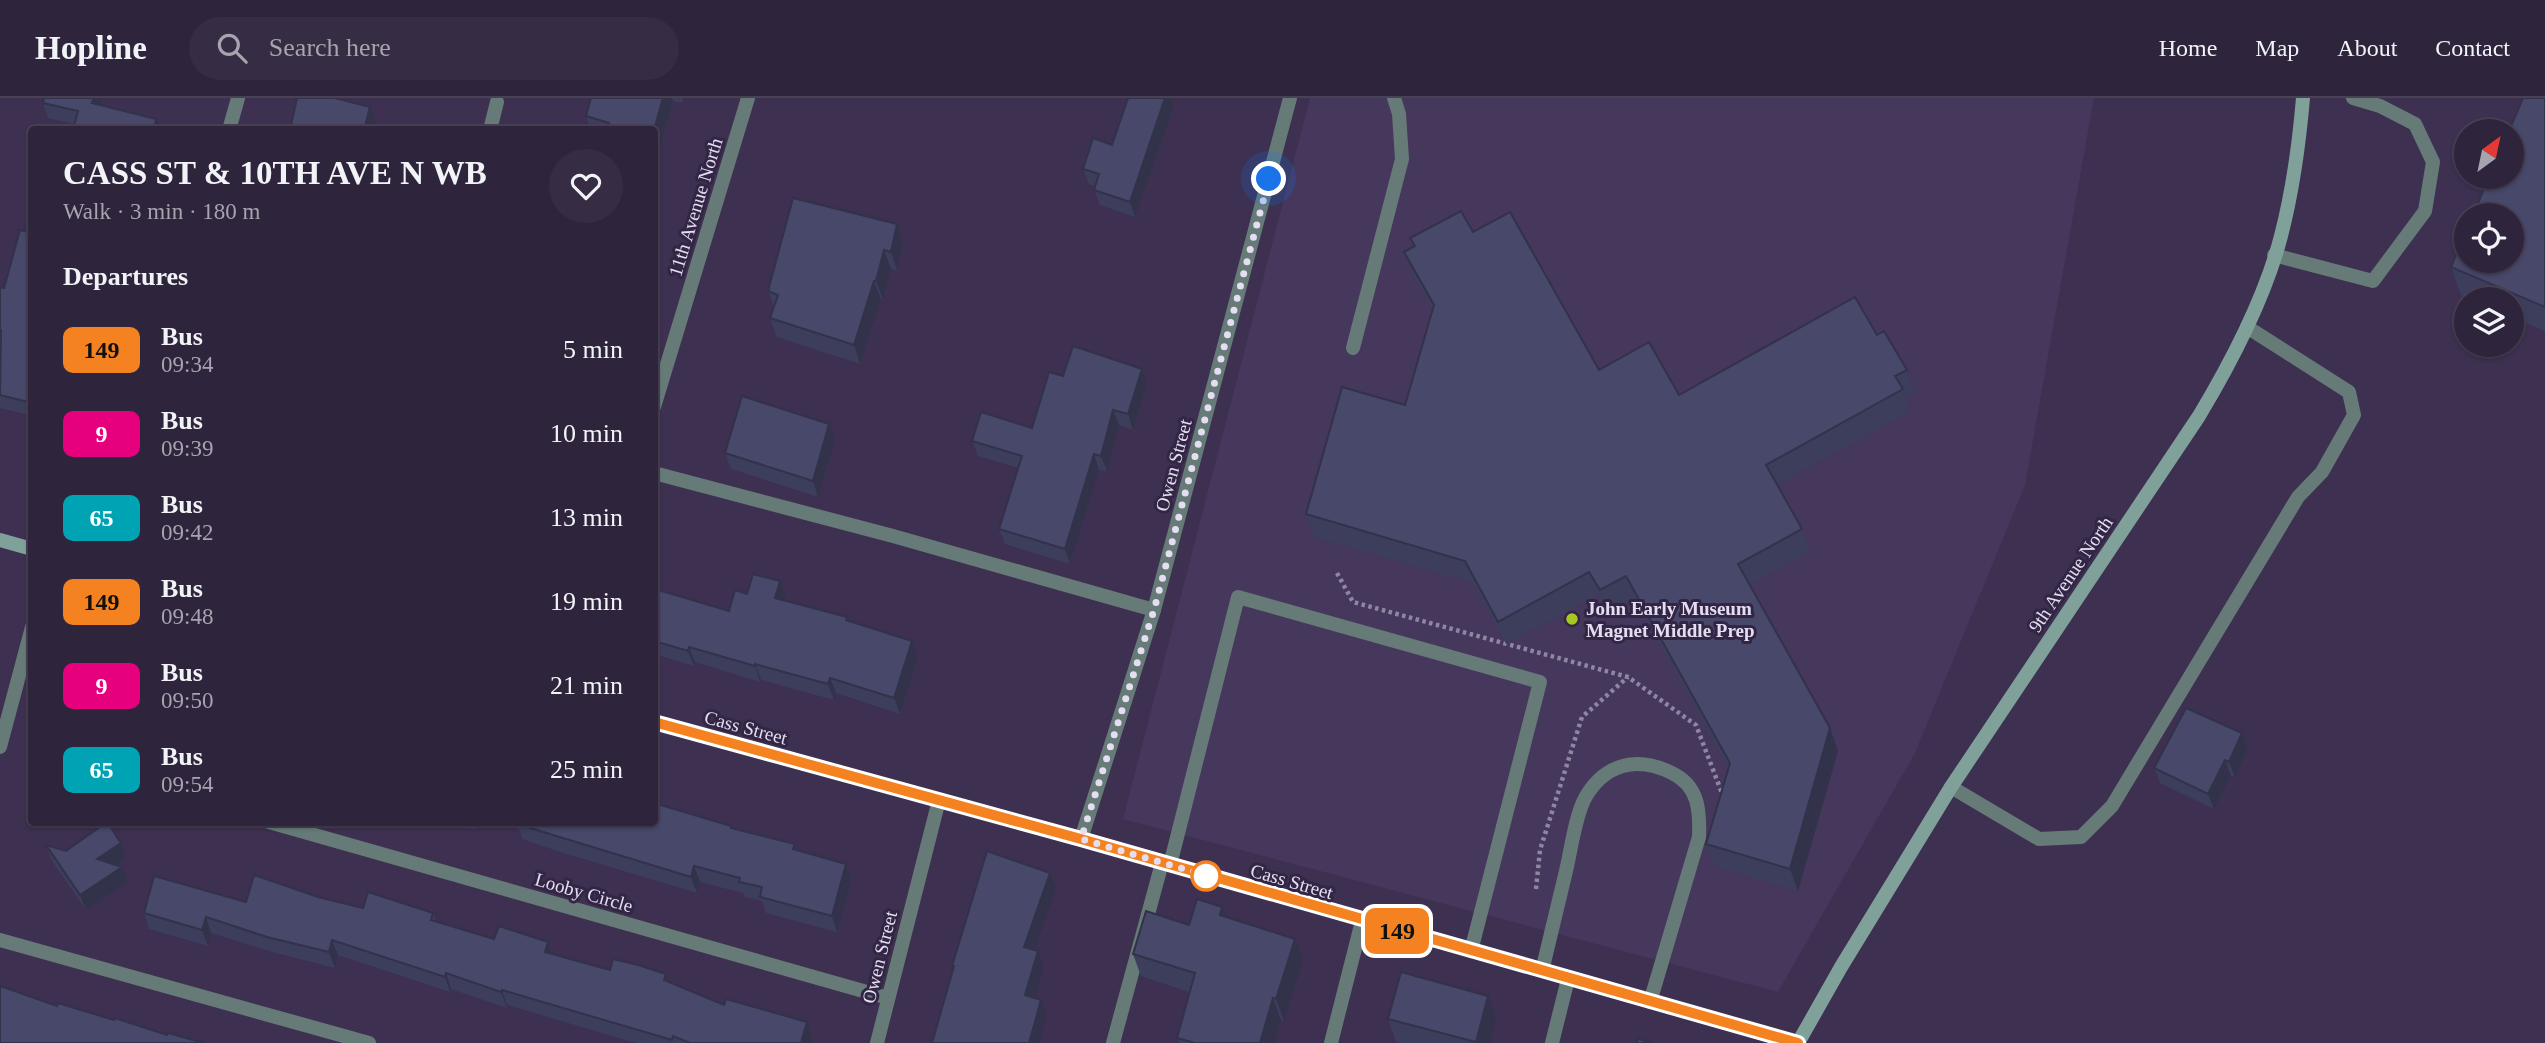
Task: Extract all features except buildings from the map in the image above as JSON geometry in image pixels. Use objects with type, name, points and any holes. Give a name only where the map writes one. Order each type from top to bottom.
[{"type":"street","points":[[230,126],[238,98]]},
{"type":"street","name":"11th Avenue North","points":[[658,394],[748,98]]},
{"type":"street","name":"Owen Street","points":[[1081,839],[1154,610],[1290,98]]},
{"type":"street","points":[[1353,348],[1402,159],[1399,114],[1394,98]]},
{"type":"street","name":"9th Avenue North","points":[[1798,1043],[1951,787],[2199,416],[2227,369],[2247,327],[2274,255],[2292,191],[2303,98]]},
{"type":"street","points":[[2274,255],[2373,281],[2425,211],[2433,162],[2415,124],[2380,106],[2353,98]]},
{"type":"street","points":[[490,126],[497,102]]},
{"type":"street","points":[[1951,787],[2039,839],[2081,837],[2112,806],[2298,497],[2322,472],[2354,415],[2349,391],[2247,327]]},
{"type":"street","points":[[658,474],[893,536],[1154,610]]},
{"type":"street","points":[[0,540],[28,548]]},
{"type":"street","points":[[1113,1043],[1166,864],[1238,597],[1540,682],[1471,951]]},
{"type":"street","points":[[0,747],[28,642]]},
{"type":"street","name":"Cass Street","points":[[658,723],[1081,839],[1798,1043]]},
{"type":"street","points":[[1542,971],[1585,799],[1609,771],[1632,763],[1656,765],[1679,776],[1694,793],[1700,811],[1699,837],[1650,1002]]},
{"type":"street","name":"Owen Street","points":[[877,1043],[939,800]]},
{"type":"street","name":"Looby Circle","points":[[283,826],[888,998]]},
{"type":"street","points":[[1331,1043],[1362,921]]},
{"type":"street","points":[[0,940],[369,1043]]},
{"type":"street","points":[[1552,1043],[1568,978]]},
{"type":"path","points":[[1337,573],[1353,602],[1628,677],[1696,725],[1727,808]]},
{"type":"shaded area","name":"John Early Museum Magnet Middle Prep","points":[[1310,98],[2094,98],[2025,485],[1915,753],[1778,992],[1123,819]]},
{"type":"bus line","name":"149","points":[[658,723],[1081,839],[1798,1043]]},
{"type":"place","name":"John Early Museum Magnet Middle Prep","points":[[1572,619]]},
{"type":"route","points":[[1206,876],[1218,879],[1081,839],[1154,610],[1269,179]]}]
